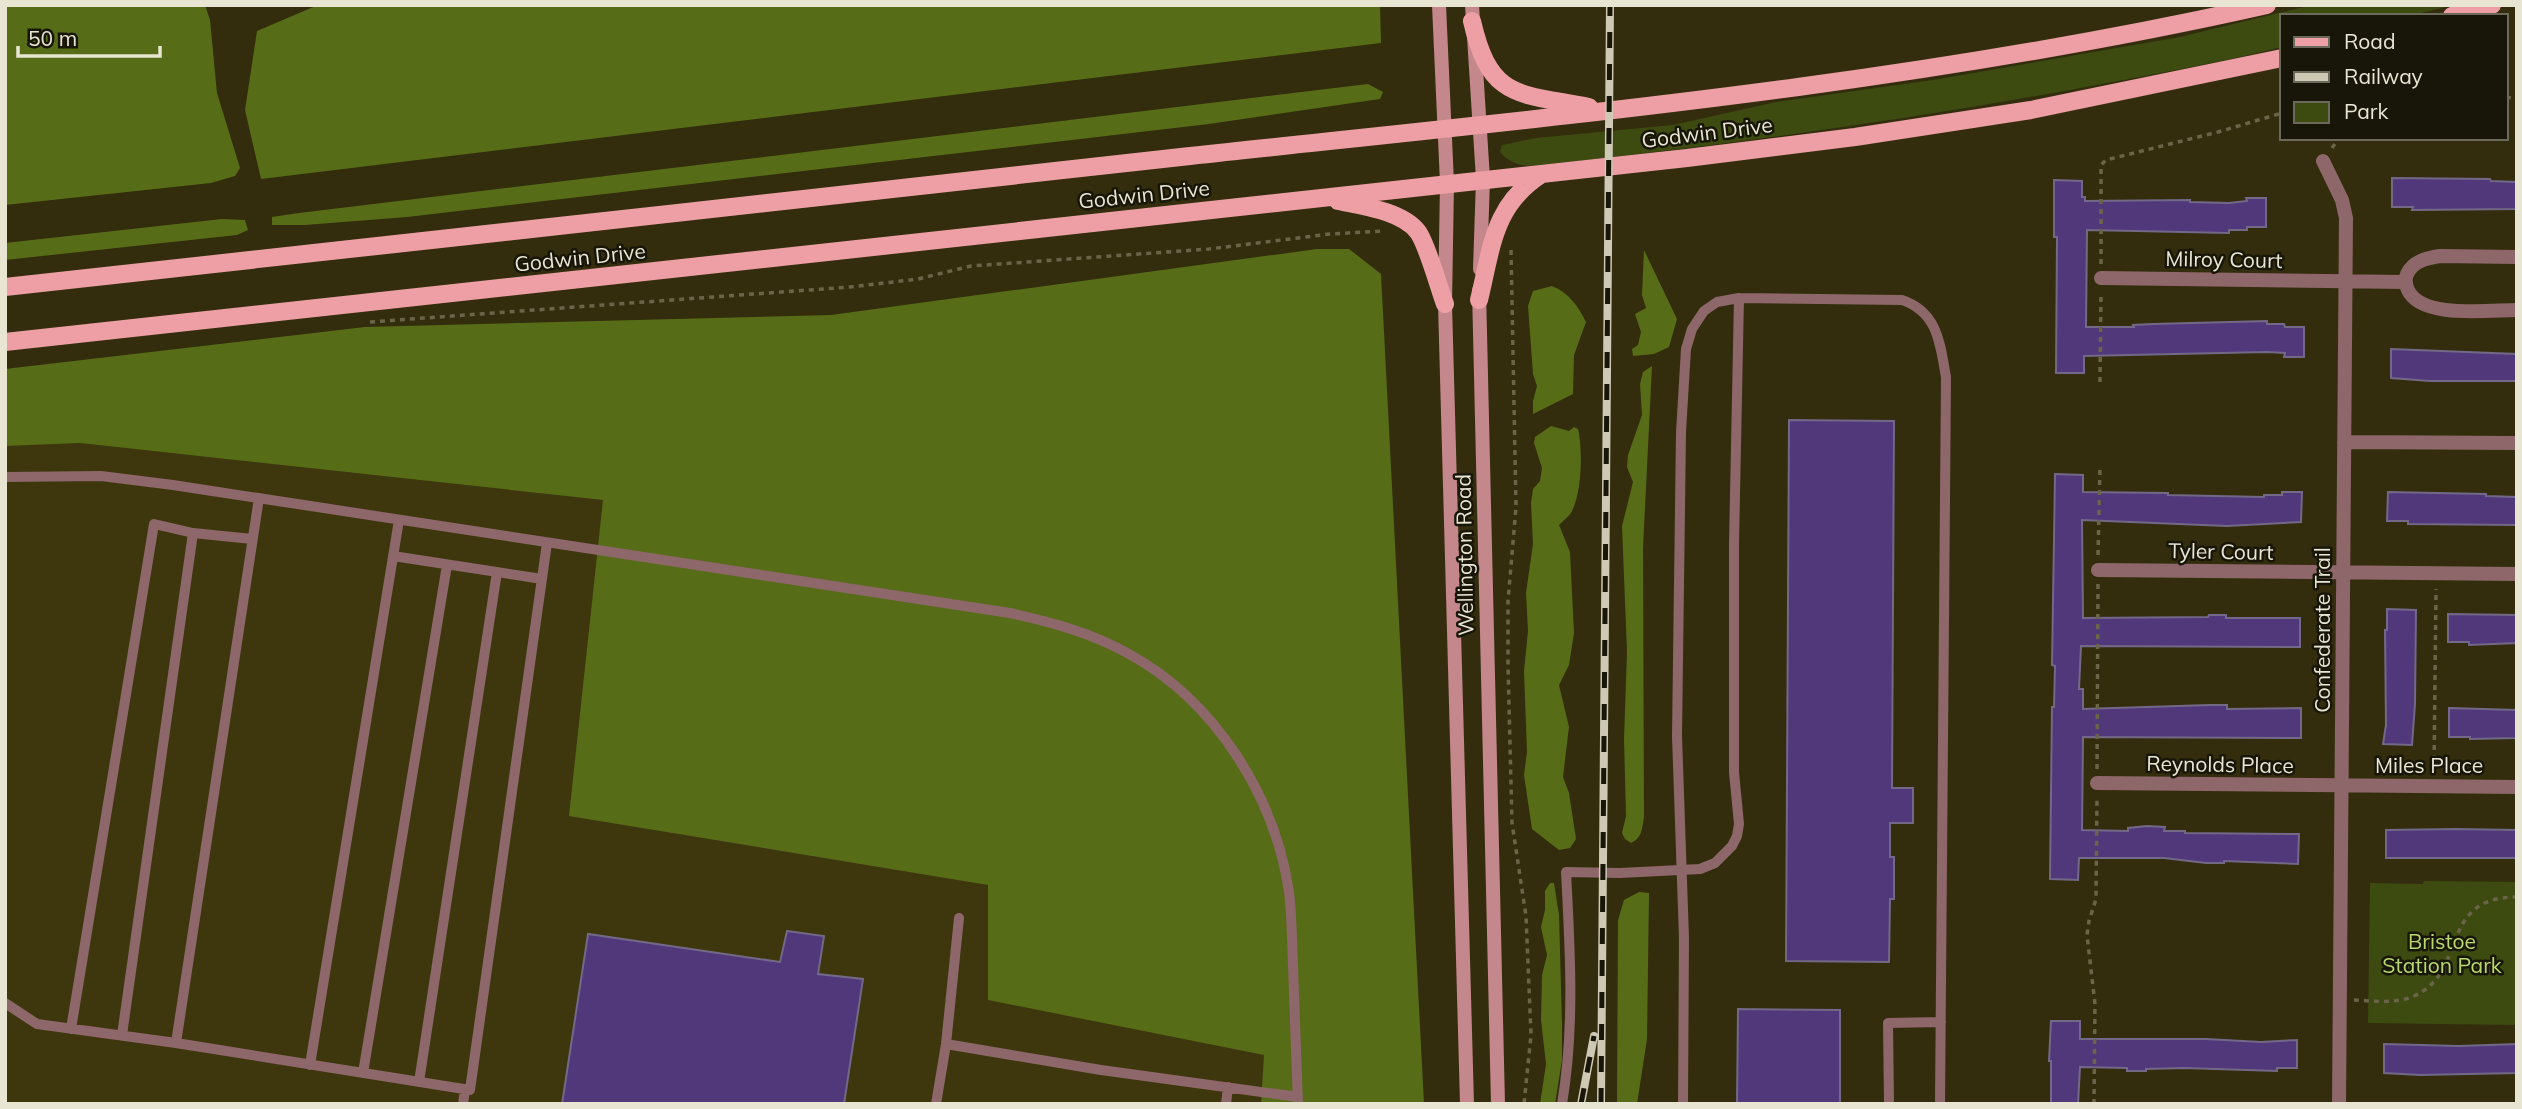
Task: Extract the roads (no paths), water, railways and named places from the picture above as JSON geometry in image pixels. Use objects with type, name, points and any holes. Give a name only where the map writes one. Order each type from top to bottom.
[{"type":"main road","name":"Wellington Road","points":[[1439,5],[1447,183],[1445,304],[1467,1104]]},
{"type":"main road","name":"Godwin Drive","points":[[5,287],[1830,84],[1974,63],[2182,24],[2267,5]]},
{"type":"main road","points":[[2459,14],[2492,5]]},
{"type":"main road","name":"Wellington Road","points":[[1472,13],[1483,180],[1479,300],[1498,1104]]},
{"type":"main road","points":[[1472,13],[1484,62],[1497,79],[1527,95],[1609,110]]},
{"type":"main road","name":"Godwin Drive","points":[[5,342],[1855,137],[2004,114],[2280,58]]},
{"type":"main road","points":[[1479,300],[1499,220],[1513,198],[1527,183],[1544,173]]},
{"type":"main road","points":[[1320,197],[1357,205],[1407,222],[1419,233],[1445,304]]},
{"type":"street","name":"Confederate Trail","points":[[2323,161],[2342,200],[2346,219],[2339,1104]]},
{"type":"street","points":[[2517,257],[2428,258],[2408,272],[2405,282],[2416,301],[2438,310],[2517,310]]},
{"type":"street","name":"Milroy Court","points":[[2101,278],[2405,282]]},
{"type":"street","points":[[2344,442],[2517,443]]},
{"type":"street","name":"Tyler Court","points":[[2098,570],[2517,574]]},
{"type":"street","name":"Reynolds Place","points":[[2097,783],[2341,786]]},
{"type":"street","name":"Miles Place","points":[[2341,786],[2517,787]]},
{"type":"lane","points":[[1562,1104],[1570,1019],[1571,954],[1566,872],[1700,869],[1715,863],[1732,846],[1737,836],[1739,824],[1734,772],[1734,544],[1740,298]]},
{"type":"lane","points":[[1683,1104],[1684,938],[1677,736],[1681,432],[1686,349],[1692,329],[1704,311],[1717,302],[1740,298],[1902,300],[1917,305],[1928,316],[1942,357],[1946,377],[1940,1104]]},
{"type":"lane","points":[[5,477],[101,476],[1010,613],[1052,622],[1092,636],[1130,654],[1161,674],[1188,697],[1231,747],[1253,785],[1281,854],[1291,913],[1298,1100],[946,1044]]},
{"type":"lane","points":[[176,1043],[259,498]]},
{"type":"lane","points":[[310,1065],[399,520]]},
{"type":"lane","points":[[71,1029],[154,524],[193,533],[252,540]]},
{"type":"lane","points":[[122,1035],[193,533]]},
{"type":"lane","points":[[5,1003],[37,1024],[176,1043],[470,1090],[547,543]]},
{"type":"lane","points":[[393,556],[542,579]]},
{"type":"lane","points":[[363,1073],[447,565]]},
{"type":"lane","points":[[419,1082],[497,572]]},
{"type":"lane","points":[[936,1104],[946,1044],[959,918]]},
{"type":"lane","points":[[1889,1104],[1888,1023],[1941,1022]]},
{"type":"lane","points":[[1226,1104],[1228,1087]]},
{"type":"lane","points":[[463,1104],[465,1090]]},
{"type":"railway","points":[[1601,1104],[1610,5]]},
{"type":"railway","points":[[1581,1104],[1594,1036]]},
{"type":"park label","name":"Bristoe Station Park","points":[[2442,953]]}]
